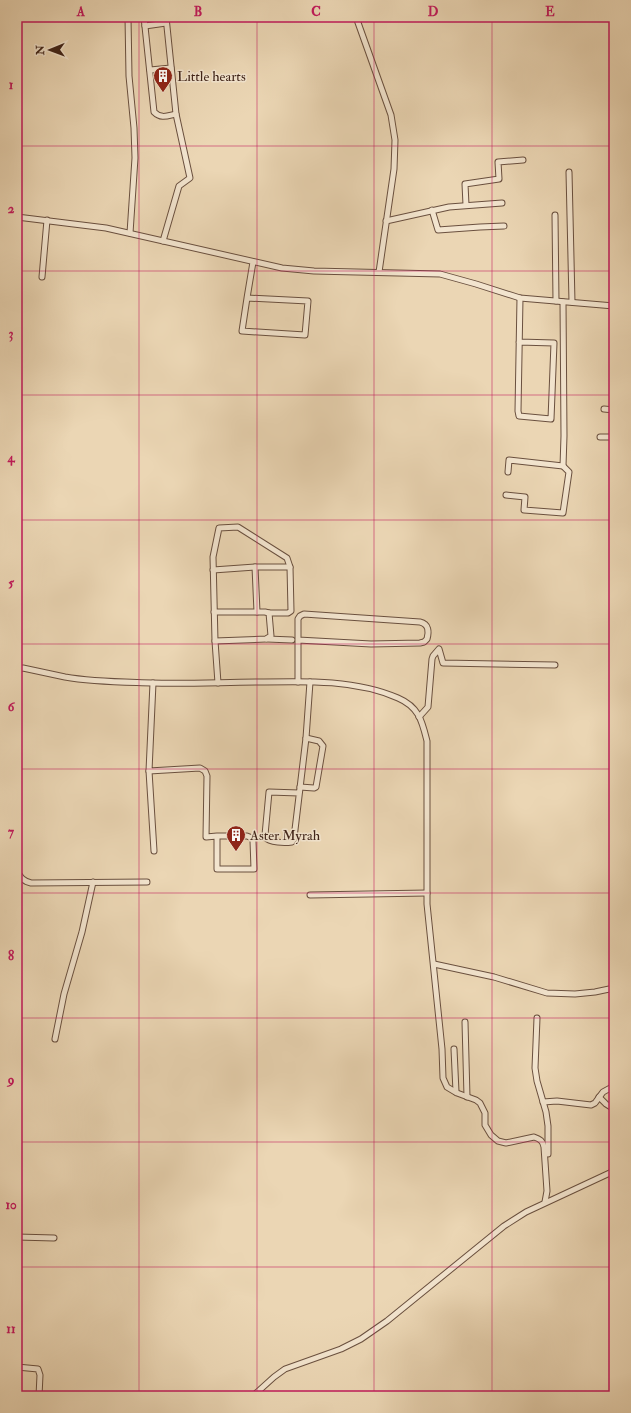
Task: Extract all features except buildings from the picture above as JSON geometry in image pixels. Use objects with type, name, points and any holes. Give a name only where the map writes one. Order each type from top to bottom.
[{"type":"street","points":[[128,17],[129,76],[135,158],[130,233]]},
{"type":"street","points":[[144,17],[154,112],[158,116],[163,117],[176,114]]},
{"type":"street","points":[[163,241],[179,186],[190,178],[176,114],[166,17]]},
{"type":"street","points":[[356,17],[394,127],[395,153],[379,272]]},
{"type":"street","points":[[145,26],[166,24]]},
{"type":"street","points":[[150,70],[171,68]]},
{"type":"street","points":[[466,206],[465,184],[499,179],[498,162],[523,160]]},
{"type":"street","points":[[569,172],[572,302]]},
{"type":"street","points":[[386,221],[449,207],[502,203]]},
{"type":"street","points":[[432,210],[438,230],[504,226]]},
{"type":"street","points":[[555,215],[556,301]]},
{"type":"street","points":[[17,217],[106,228],[294,270],[426,273],[449,276],[520,298],[614,306]]},
{"type":"street","points":[[42,277],[47,220]]},
{"type":"street","points":[[247,298],[308,301],[305,335],[242,331],[247,298],[253,262]]},
{"type":"street","points":[[519,342],[554,343],[551,419],[519,416],[518,412],[519,342],[520,298]]},
{"type":"street","points":[[563,302],[563,466]]},
{"type":"street","points":[[604,409],[614,410]]},
{"type":"street","points":[[600,437],[614,438]]},
{"type":"street","points":[[506,495],[525,497],[524,510],[563,513],[569,472],[563,466],[509,460],[508,472]]},
{"type":"street","points":[[214,612],[288,613],[291,611],[290,567],[286,558],[238,527],[218,528],[213,557],[213,570],[214,612],[215,641],[218,682]]},
{"type":"street","points":[[255,567],[257,612]]},
{"type":"street","points":[[213,570],[255,567],[290,567]]},
{"type":"street","points":[[266,639],[271,636],[269,613]]},
{"type":"street","points":[[298,640],[371,644],[420,643],[427,639],[427,627],[420,622],[307,614],[300,616],[298,619],[298,640],[298,682]]},
{"type":"street","points":[[215,641],[266,639],[292,640]]},
{"type":"street","points":[[419,717],[428,707],[432,659],[439,649],[443,663],[555,665]]},
{"type":"street","points":[[17,669],[23,668],[65,677],[84,679],[153,683],[310,682],[345,685],[373,690],[399,699],[415,709],[423,723],[427,741],[427,893],[442,1049],[443,1078],[447,1087],[476,1100],[484,1108],[485,1125],[491,1135],[498,1141],[506,1143],[528,1138],[548,1136]]},
{"type":"street","points":[[306,738],[319,741],[323,746],[316,787],[299,790],[269,792],[265,835],[265,838],[268,840],[292,842],[294,838],[299,790],[306,738],[310,682]]},
{"type":"street","points":[[153,683],[149,771],[154,851]]},
{"type":"street","points":[[149,771],[200,768],[205,770],[207,776],[206,836],[217,836],[247,836],[252,838],[254,869],[218,869],[217,836]]},
{"type":"street","points":[[17,871],[21,878],[31,883],[147,882]]},
{"type":"street","points":[[55,1039],[64,994],[82,932],[93,882]]},
{"type":"street","points":[[310,895],[427,893]]},
{"type":"street","points":[[434,964],[494,977],[547,993],[575,994],[614,988]]},
{"type":"street","points":[[537,1018],[535,1068],[548,1126],[551,1199]]},
{"type":"street","points":[[465,1022],[467,1097]]},
{"type":"street","points":[[454,1049],[456,1092]]},
{"type":"street","points":[[543,1102],[557,1101],[591,1105],[595,1103],[603,1092],[614,1086]]},
{"type":"street","points":[[599,1097],[614,1109]]},
{"type":"street","points":[[538,1138],[543,1142],[544,1146],[547,1191],[544,1202]]},
{"type":"street","points":[[253,1396],[274,1376],[285,1369],[341,1349],[361,1339],[406,1307],[504,1226],[526,1212],[544,1202],[614,1171]]},
{"type":"street","points":[[17,1237],[54,1238]]},
{"type":"street","points":[[17,1367],[38,1369],[40,1375],[38,1396]]},
{"type":"place","name":"Little hearts","points":[[163,93]]},
{"type":"place","name":"Aster Myrah","points":[[236,852]]}]
